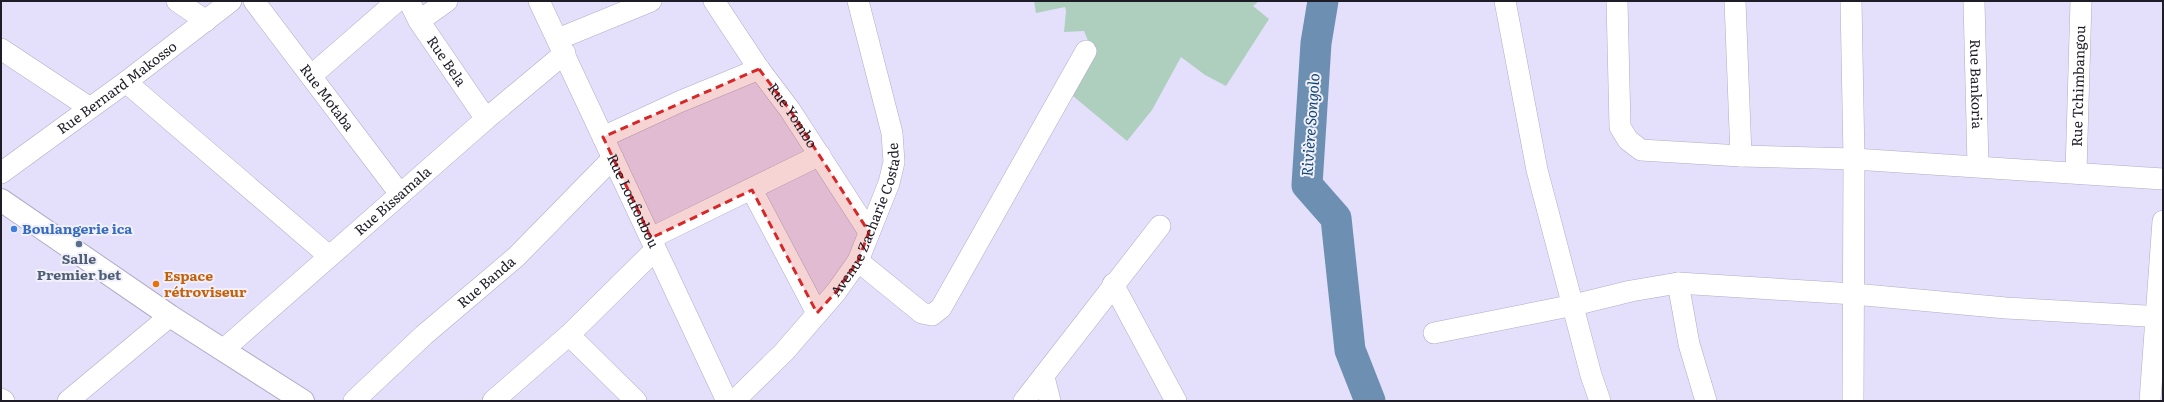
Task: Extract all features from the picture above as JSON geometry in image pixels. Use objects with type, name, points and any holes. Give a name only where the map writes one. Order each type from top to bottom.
[{"type":"main road","points":[[1,200],[170,316],[295,399]]},
{"type":"street","points":[[177,1],[206,21]]},
{"type":"street","name":"Rue Bernard Makosso","points":[[1,173],[126,82],[231,1]]},
{"type":"street","name":"Rue Motaba","points":[[254,1],[400,194]]},
{"type":"street","points":[[311,76],[397,1]]},
{"type":"street","name":"Rue Bela","points":[[409,1],[419,21],[486,119]]},
{"type":"street","points":[[419,21],[447,1]]},
{"type":"street","name":"Rue Loufoubou","points":[[539,1],[727,401]]},
{"type":"street","name":"Rue Bissamala","points":[[223,350],[486,119],[561,46],[651,1]]},
{"type":"street","name":"Rue Yombo","points":[[714,1],[759,68],[790,110],[869,232]]},
{"type":"street","name":"Avenue Zacharie Costade","points":[[734,401],[784,352],[817,312],[836,292],[858,260],[889,183],[894,162],[892,133],[858,1]]},
{"type":"street","points":[[1505,1],[1537,170],[1574,305],[1591,375],[1600,401]]},
{"type":"street","points":[[1617,1],[1620,127],[1628,140],[1641,150],[1741,156],[1854,159],[2076,172],[2163,179]]},
{"type":"street","points":[[1735,1],[1741,156]]},
{"type":"street","points":[[1851,1],[1854,159],[1853,401]]},
{"type":"street","name":"Rue Bankoria","points":[[1974,1],[1978,166]]},
{"type":"street","name":"Rue Tchimbangou","points":[[2076,172],[2081,1]]},
{"type":"street","points":[[1,49],[90,108]]},
{"type":"street","points":[[858,260],[922,313],[932,315],[941,308],[1086,51]]},
{"type":"street","points":[[603,137],[679,102],[759,68]]},
{"type":"street","points":[[126,82],[329,256]]},
{"type":"street","points":[[493,401],[569,334],[653,244],[820,155]]},
{"type":"street","name":"Rue Banda","points":[[354,401],[424,335],[516,257],[613,158]]},
{"type":"street","points":[[752,190],[817,312]]},
{"type":"street","points":[[2150,401],[2160,317],[2163,221]]},
{"type":"street","points":[[1024,401],[1044,377],[1113,284],[1160,226]]},
{"type":"street","points":[[1678,283],[1689,344],[1706,401]]},
{"type":"street","points":[[1434,333],[1574,305],[1631,291],[1678,283],[1854,294],[2006,308],[2160,317]]},
{"type":"street","points":[[1113,284],[1176,401]]},
{"type":"street","points":[[68,401],[170,316]]},
{"type":"street","points":[[569,334],[636,401]]},
{"type":"street","points":[[1044,377],[1050,401]]},
{"type":"highlighted area","points":[[759,69],[790,110],[869,232],[858,261],[836,292],[817,313],[752,190],[651,238],[603,137]]},
{"type":"green space","points":[[1034,1],[1259,1],[1253,6],[1269,19],[1226,86],[1205,75],[1181,57],[1152,110],[1127,141],[1073,96],[1091,48],[1084,31],[1064,32],[1065,7],[1036,13]]},
{"type":"waterway","name":"Rivière Songolo","points":[[1323,1],[1316,43],[1307,185],[1336,218],[1350,350],[1370,401]]},
{"type":"place","name":"Boulangerie ica","points":[[14,229]]},
{"type":"place","name":"Salle Premier bet","points":[[79,244]]},
{"type":"place","name":"Espace rétroviseur","points":[[156,284]]}]
